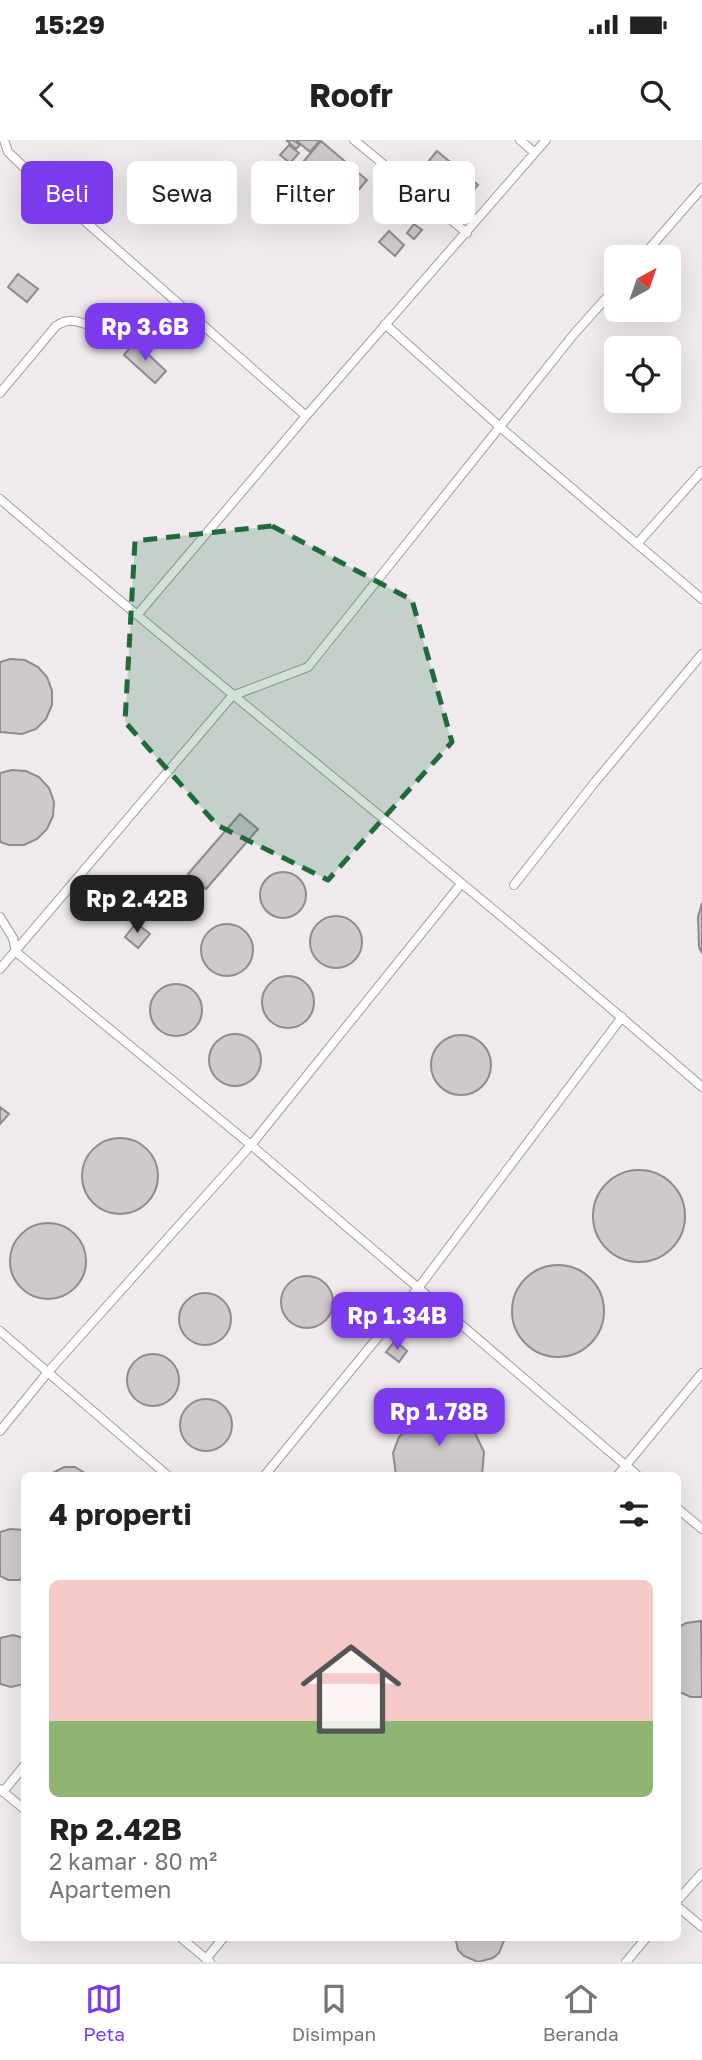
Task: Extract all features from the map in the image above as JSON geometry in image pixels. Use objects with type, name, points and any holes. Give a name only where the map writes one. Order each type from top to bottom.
[{"type":"lane","points":[[4,140],[8,152],[27,170],[306,416]]},
{"type":"lane","points":[[354,140],[467,233]]},
{"type":"lane","points":[[520,140],[535,153]]},
{"type":"lane","points":[[138,614],[546,140]]},
{"type":"lane","points":[[652,245],[702,188]]},
{"type":"lane","points":[[0,969],[232,696],[308,667],[604,301]]},
{"type":"lane","points":[[0,393],[56,326],[73,319],[91,326]]},
{"type":"lane","points":[[385,324],[500,427],[702,599]]},
{"type":"lane","points":[[636,544],[702,471]]},
{"type":"lane","points":[[0,499],[232,696],[622,1017],[702,1087]]},
{"type":"lane","points":[[514,885],[595,782],[702,654]]},
{"type":"lane","points":[[0,1430],[48,1372],[251,1145],[461,884]]},
{"type":"lane","points":[[0,916],[13,938],[16,952],[251,1145],[634,1472]]},
{"type":"lane","points":[[267,1472],[419,1287],[622,1017]]},
{"type":"lane","points":[[0,1331],[164,1472]]},
{"type":"lane","points":[[620,1472],[702,1373]]},
{"type":"lane","points":[[681,1511],[702,1529]]},
{"type":"lane","points":[[21,1769],[2,1791],[21,1807]]},
{"type":"lane","points":[[681,1899],[702,1873]]},
{"type":"lane","points":[[681,1908],[702,1927]]},
{"type":"lane","points":[[185,1941],[208,1960],[221,1941]]},
{"type":"lane","points":[[626,1962],[644,1941]]},
{"type":"highlighted area","points":[[272,526],[412,600],[452,742],[328,880],[217,825],[125,722],[135,541]]},
{"type":"building","points":[[293,140],[300,145],[296,149],[287,141]]},
{"type":"building","points":[[298,140],[320,140],[310,152]]},
{"type":"building","points":[[321,141],[345,161],[304,161]]},
{"type":"building","points":[[289,145],[299,153],[292,161],[280,155]]},
{"type":"building","points":[[437,151],[449,161],[429,161]]},
{"type":"building","points":[[359,173],[367,180],[359,189]]},
{"type":"building","points":[[414,224],[422,230],[414,239],[407,233]]},
{"type":"building","points":[[389,231],[404,245],[395,256],[379,242]]},
{"type":"building","points":[[18,274],[38,289],[27,302],[8,287]]},
{"type":"building","points":[[135,342],[166,371],[155,383],[124,355]]},
{"type":"building","points":[[10,659],[25,660],[38,667],[47,677],[52,691],[52,705],[46,719],[36,729],[22,734],[0,732],[0,662]]},
{"type":"building","points":[[26,771],[39,777],[49,788],[54,802],[53,816],[47,829],[37,839],[24,845],[0,842],[0,773]]},
{"type":"building","points":[[240,814],[258,829],[206,889],[188,874]]},
{"type":"building","points":[[283,872],[299,879],[306,895],[299,911],[283,918],[267,911],[260,895],[267,879]]},
{"type":"building","points":[[702,903],[702,953],[699,947],[698,917]]},
{"type":"building","points":[[336,916],[346,918],[354,924],[360,932],[360,952],[354,960],[346,966],[336,968],[326,966],[318,960],[312,952],[310,942],[312,932],[318,924],[326,918]]},
{"type":"building","points":[[136,923],[150,934],[138,948],[125,937]]},
{"type":"building","points":[[227,924],[237,926],[245,932],[251,940],[251,960],[245,968],[237,974],[227,976],[217,974],[209,968],[203,960],[201,950],[203,940],[209,932],[217,926]]},
{"type":"building","points":[[288,976],[298,978],[306,984],[312,992],[312,1012],[306,1020],[298,1026],[288,1028],[278,1026],[270,1020],[264,1012],[262,1002],[264,992],[270,984],[278,978]]},
{"type":"building","points":[[176,984],[186,986],[194,992],[200,1000],[200,1020],[194,1028],[186,1034],[176,1036],[166,1034],[158,1028],[152,1020],[150,1010],[152,1000],[158,992],[166,986]]},
{"type":"building","points":[[235,1034],[245,1036],[253,1042],[259,1050],[259,1070],[253,1078],[245,1084],[235,1086],[225,1084],[217,1078],[211,1070],[209,1060],[211,1050],[217,1042],[225,1036]]},
{"type":"building","points":[[461,1035],[478,1040],[486,1048],[491,1065],[486,1082],[478,1090],[461,1095],[444,1090],[436,1082],[431,1065],[436,1048],[444,1040]]},
{"type":"building","points":[[0,1107],[9,1114],[0,1124]]},
{"type":"building","points":[[120,1138],[135,1141],[147,1149],[155,1161],[158,1176],[155,1191],[147,1203],[135,1211],[120,1214],[105,1211],[93,1203],[85,1191],[82,1176],[85,1161],[93,1149],[105,1141]]},
{"type":"building","points":[[639,1170],[657,1174],[671,1184],[681,1198],[685,1216],[681,1234],[671,1248],[657,1258],[639,1262],[621,1258],[607,1248],[597,1234],[593,1216],[597,1198],[607,1184],[621,1174]]},
{"type":"building","points":[[48,1223],[63,1226],[75,1234],[83,1246],[86,1261],[83,1276],[75,1288],[63,1296],[48,1299],[33,1296],[21,1288],[13,1276],[10,1261],[13,1246],[21,1234],[33,1226]]},
{"type":"building","points":[[558,1265],[576,1269],[590,1279],[600,1293],[604,1311],[600,1329],[590,1343],[576,1353],[558,1357],[540,1353],[526,1343],[516,1329],[512,1311],[516,1293],[526,1279],[540,1269]]},
{"type":"building","points":[[307,1276],[317,1278],[325,1284],[331,1292],[331,1312],[325,1320],[317,1326],[307,1328],[297,1326],[289,1320],[283,1312],[281,1302],[283,1292],[289,1284],[297,1278]]},
{"type":"building","points":[[205,1293],[215,1295],[223,1301],[229,1309],[229,1329],[223,1337],[215,1343],[205,1345],[195,1343],[187,1337],[181,1329],[179,1319],[181,1309],[187,1301],[195,1295]]},
{"type":"building","points":[[395,1341],[407,1351],[399,1362],[386,1352]]},
{"type":"building","points":[[153,1354],[163,1356],[171,1362],[177,1370],[177,1390],[171,1398],[163,1404],[153,1406],[143,1404],[135,1398],[129,1390],[127,1380],[129,1370],[135,1362],[143,1356]]},
{"type":"building","points":[[206,1399],[216,1401],[224,1407],[230,1415],[230,1435],[224,1443],[216,1449],[206,1451],[196,1449],[188,1443],[182,1435],[180,1425],[182,1415],[188,1407],[196,1401]]},
{"type":"building","points":[[442,1413],[459,1418],[473,1429],[484,1452],[482,1472],[396,1472],[393,1453],[399,1437],[417,1418]]},
{"type":"building","points":[[64,1467],[75,1467],[83,1472],[55,1472]]},
{"type":"building","points":[[21,1530],[21,1579],[8,1580],[0,1576],[0,1532]]},
{"type":"building","points":[[701,1621],[702,1697],[691,1697],[681,1693],[681,1626]]},
{"type":"building","points":[[13,1635],[21,1637],[21,1685],[11,1687],[0,1684],[0,1638]]},
{"type":"building","points":[[456,1941],[504,1941],[499,1953],[493,1958],[478,1962],[458,1950]]}]
